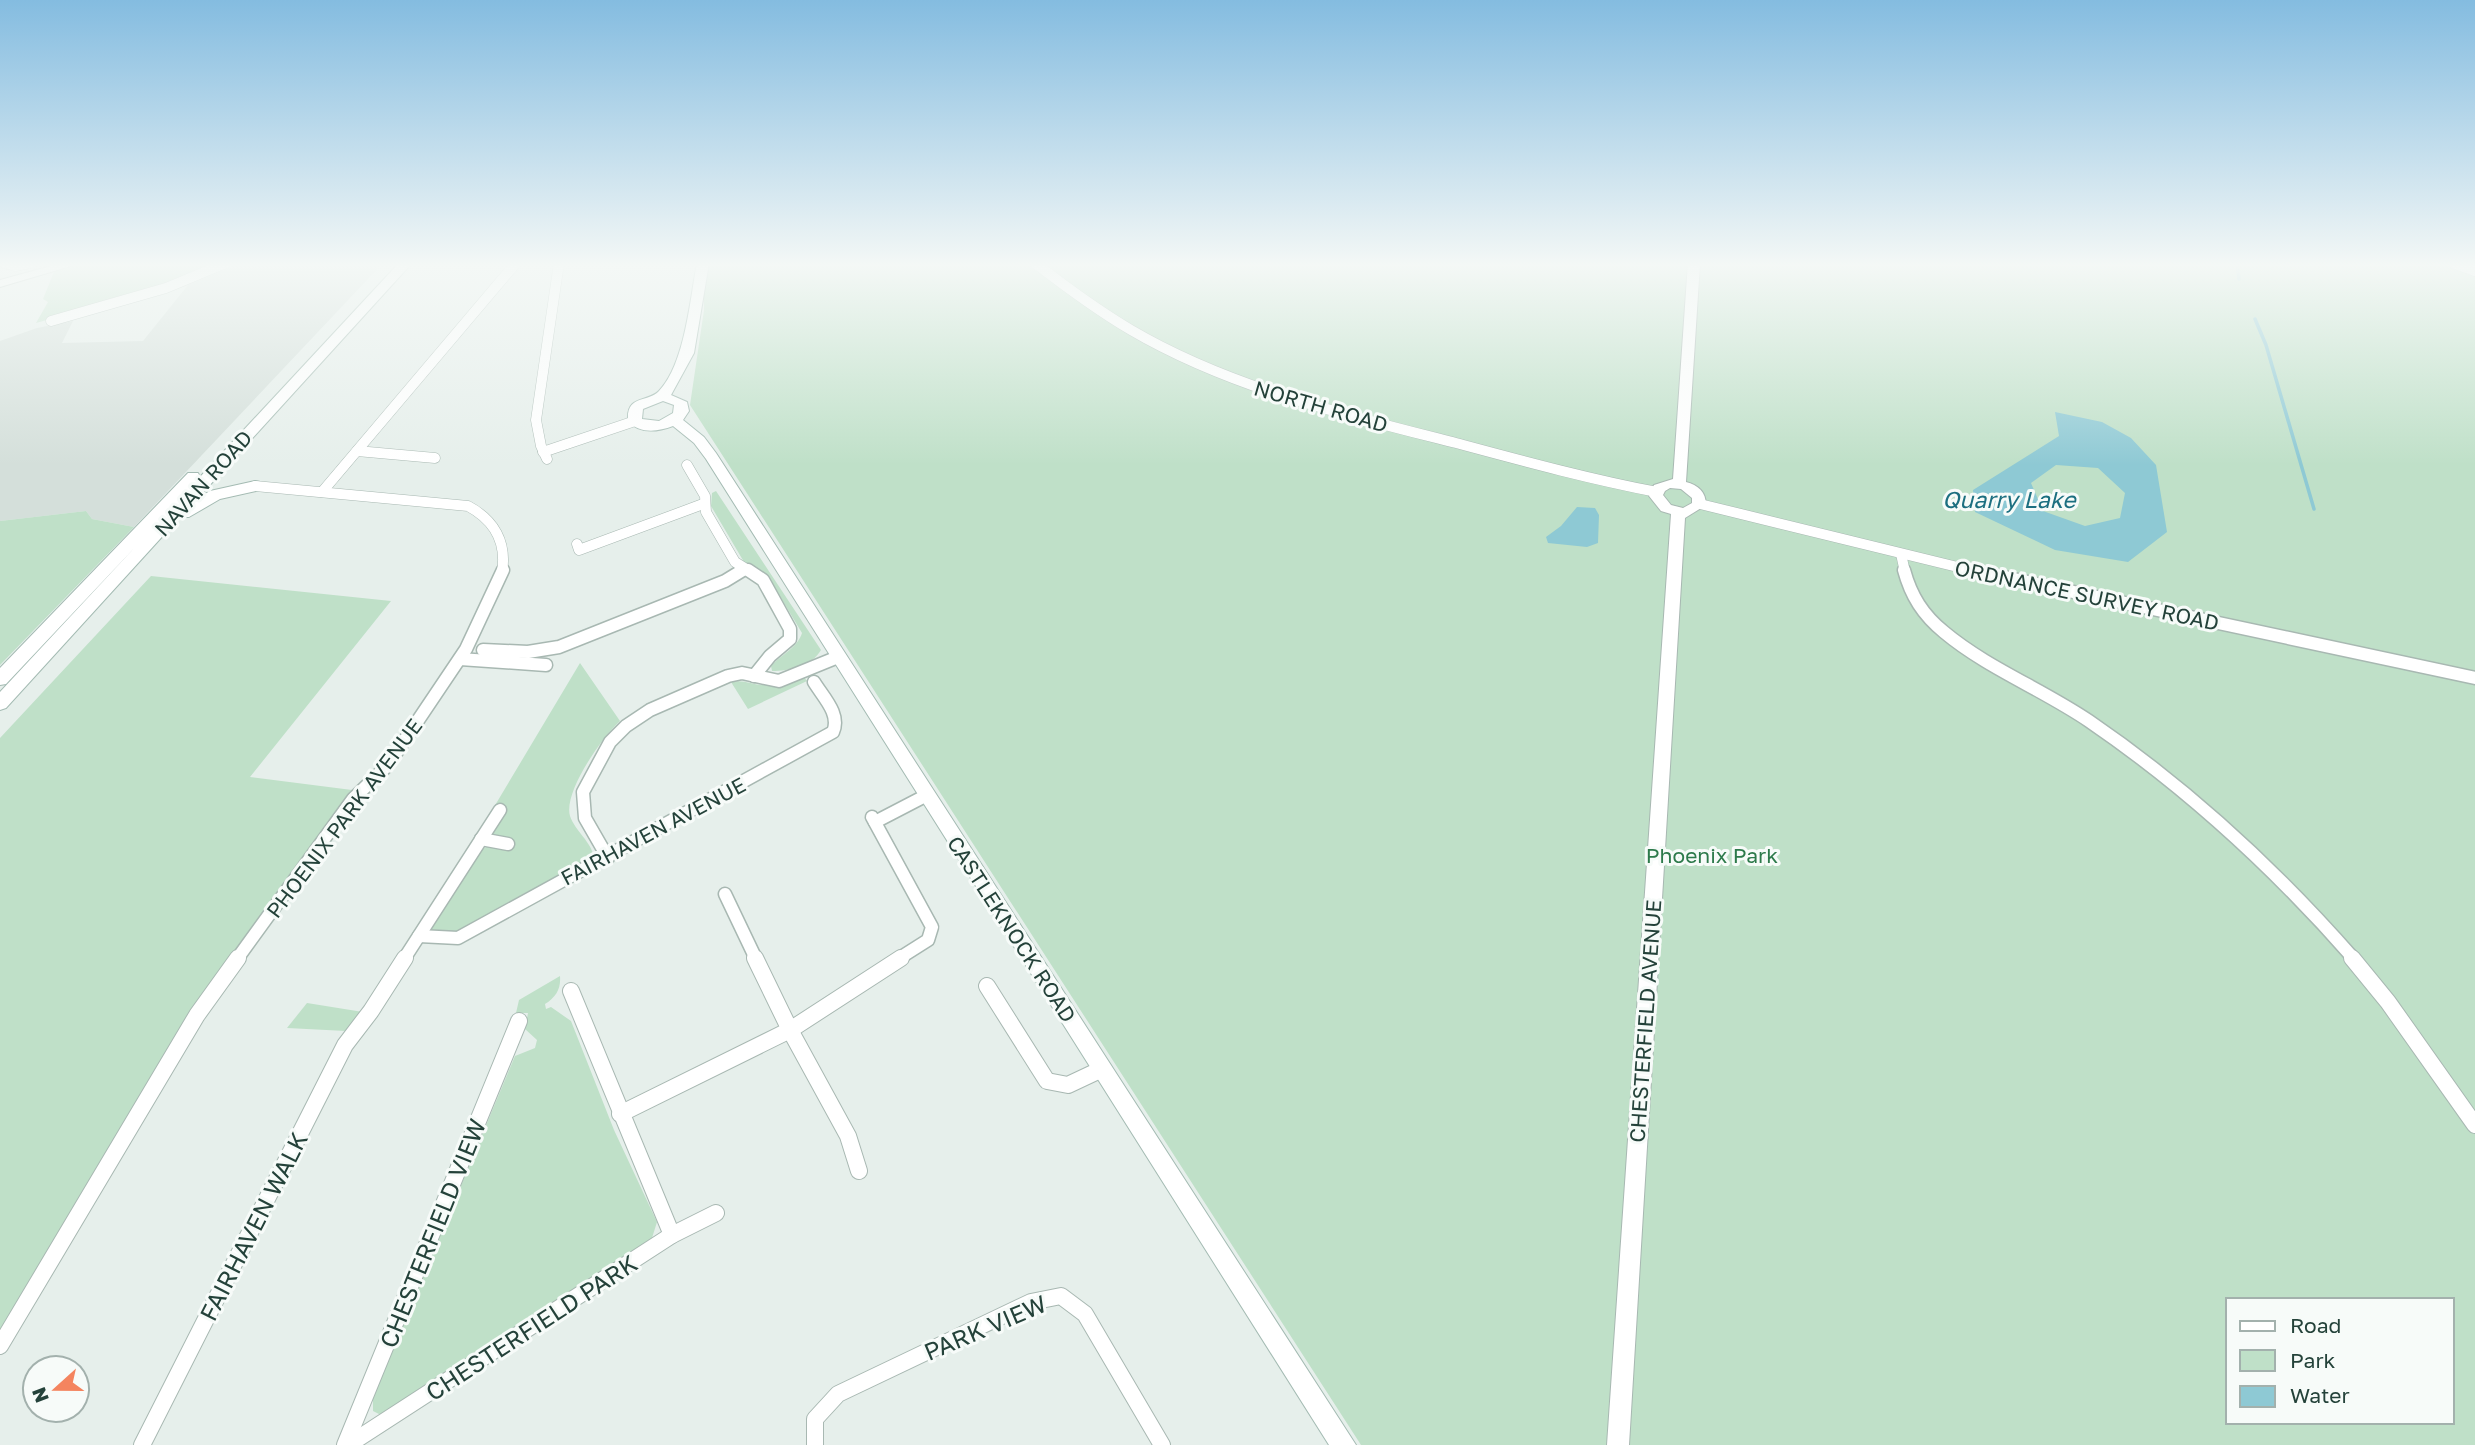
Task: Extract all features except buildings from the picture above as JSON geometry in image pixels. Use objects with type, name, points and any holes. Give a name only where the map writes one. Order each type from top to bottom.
[{"type":"main road","name":"NAVAN ROAD","points":[[0,680],[331,330]]},
{"type":"main road","name":"NAVAN ROAD","points":[[0,703],[343,330]]},
{"type":"main road","points":[[663,397],[687,353],[691,330]]},
{"type":"main road","points":[[663,397],[676,399],[682,406],[674,420],[652,427],[635,421],[633,417],[636,408],[648,400],[663,397]]},
{"type":"main road","name":"CASTLEKNOCK ROAD","points":[[674,420],[699,440],[711,456],[1341,1444]]},
{"type":"main road","points":[[226,456],[229,476],[237,483],[255,486]]},
{"type":"main road","points":[[145,547],[200,502],[223,492],[255,486]]},
{"type":"street","points":[[322,492],[459,330]]},
{"type":"street","points":[[549,330],[536,419],[545,455],[587,435],[635,421]]},
{"type":"street","name":"NORTH ROAD","points":[[1134,330],[1240,382],[1362,419],[1632,488]]},
{"type":"street","points":[[1679,484],[1689,330]]},
{"type":"street","points":[[357,451],[435,457]]},
{"type":"street","points":[[687,465],[705,496],[703,504],[735,562],[763,580],[791,635],[786,645],[770,656],[754,676]]},
{"type":"street","points":[[1679,484],[1696,493],[1700,503],[1691,511],[1678,512],[1661,505],[1657,492],[1663,486],[1679,484]]},
{"type":"street","name":"PHOENIX PARK AVENUE","points":[[0,1346],[197,1015],[353,799],[388,765],[460,659],[492,600],[503,571],[501,540],[485,516],[468,506],[255,486]]},
{"type":"street","points":[[1632,488],[1657,492]]},
{"type":"street","name":"ORDNANCE SURVEY ROAD","points":[[1700,503],[1901,554],[2475,678]]},
{"type":"street","points":[[577,544],[579,550],[703,504]]},
{"type":"street","name":"CHESTERFIELD AVENUE","points":[[1618,1445],[1678,512]]},
{"type":"street","points":[[1901,554],[1913,596],[1919,607],[1940,628],[1969,650],[2032,686],[2124,746],[2240,843],[2306,905],[2358,964],[2475,1125]]},
{"type":"street","points":[[483,650],[561,653],[725,581],[745,569]]},
{"type":"street","points":[[608,858],[583,817],[581,802],[583,792],[616,734],[650,710],[728,676],[742,673],[779,681],[838,657]]},
{"type":"street","points":[[460,659],[546,665]]},
{"type":"street","name":"FAIRHAVEN AVENUE","points":[[419,936],[438,939],[458,937],[566,877],[608,858],[833,732],[837,719],[814,682]]},
{"type":"street","points":[[620,1114],[790,1030],[928,940],[932,927],[873,820],[927,795]]},
{"type":"street","points":[[419,936],[500,810]]},
{"type":"street","points":[[481,839],[508,844]]},
{"type":"street","points":[[725,894],[790,1030],[848,1136],[859,1171]]},
{"type":"street","name":"FAIRHAVEN WALK","points":[[142,1445],[345,1045],[419,936]]},
{"type":"street","points":[[987,986],[1047,1081],[1058,1087],[1074,1084],[1102,1069]]},
{"type":"street","points":[[571,991],[672,1235]]},
{"type":"street","name":"CHESTERFIELD VIEW","points":[[347,1445],[519,1021]]},
{"type":"street","name":"CHESTERFIELD PARK","points":[[347,1445],[672,1235],[716,1213]]},
{"type":"street","name":"PARK VIEW","points":[[815,1445],[815,1419],[838,1394],[1031,1302],[1061,1296],[1085,1314],[1162,1445]]},
{"type":"shaded area","points":[[30,330],[68,330],[62,343],[143,341],[151,330],[319,330],[134,527],[92,519],[86,511],[0,521],[0,341]]},
{"type":"green space","name":"Phoenix Park","points":[[701,330],[2475,330],[2475,1445],[1361,1445],[690,405]]},
{"type":"green space","points":[[716,491],[821,650],[806,664],[793,669],[772,671],[771,666],[793,647],[802,633],[767,575],[744,562],[711,506],[712,493]]},
{"type":"green space","points":[[86,511],[92,519],[134,527],[0,665],[0,521]]},
{"type":"green space","points":[[151,576],[391,601],[250,777],[352,790],[191,1014],[0,1335],[0,738]]},
{"type":"green space","points":[[580,663],[620,721],[586,765],[572,793],[569,806],[572,821],[593,852],[594,858],[455,933],[434,933],[431,929],[433,923],[477,853],[489,845],[511,840],[493,834],[503,813],[494,807]]},
{"type":"green space","points":[[804,677],[807,681],[748,709],[731,682],[775,685]]},
{"type":"green space","points":[[560,976],[559,989],[545,1004],[546,1009],[551,1007],[571,1021],[614,1130],[657,1222],[652,1238],[434,1384],[389,1412],[379,1414],[373,1411],[373,1396],[515,1056],[535,1048],[537,1040],[525,1029],[528,1013],[516,1013],[519,1000]]},
{"type":"green space","points":[[307,1003],[363,1012],[346,1031],[287,1028]]},
{"type":"water","name":"Quarry Lake","points":[[2055,412],[2102,422],[2131,438],[2156,465],[2167,532],[2128,562],[2055,550],[1975,512],[1973,490],[2059,436]],"holes":[[[2056,465],[2098,468],[2125,493],[2120,518],[2085,526],[2043,511],[2031,483]]]},
{"type":"water","points":[[1577,507],[1595,508],[1599,515],[1598,543],[1587,547],[1548,543],[1546,537],[1561,526]]},
{"type":"waterway","points":[[2260,330],[2314,509]]}]
